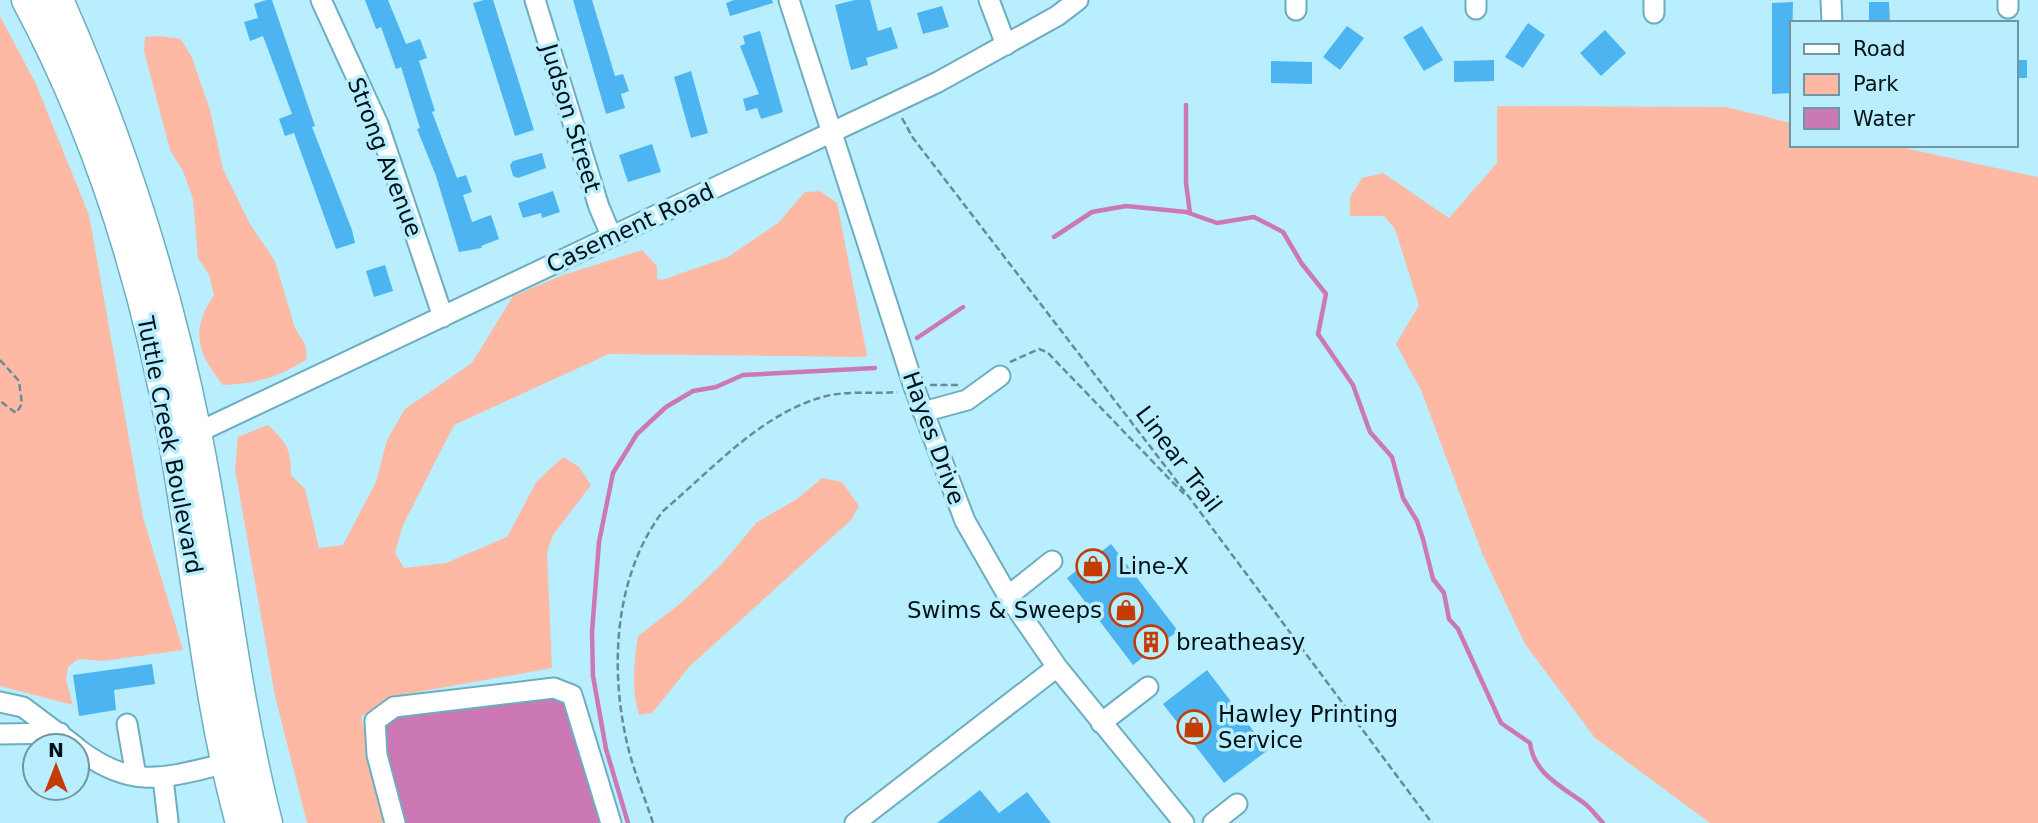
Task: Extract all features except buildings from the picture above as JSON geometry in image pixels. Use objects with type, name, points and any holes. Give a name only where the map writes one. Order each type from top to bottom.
[{"type":"highway","name":"Tuttle Creek Boulevard","points":[[27,0],[67,84],[100,169],[185,437],[267,823]]},
{"type":"highway","name":"Tuttle Creek Boulevard","points":[[58,0],[89,70],[129,176],[167,300],[227,763],[241,823]]},
{"type":"street","name":"Strong Avenue","points":[[321,0],[378,124],[443,317]]},
{"type":"street","name":"Judson Street","points":[[535,0],[599,207],[611,236]]},
{"type":"street","name":"Hayes Drive","points":[[789,0],[831,132],[844,162],[914,387],[965,521],[1008,596],[1057,667],[1184,823]]},
{"type":"street","points":[[989,0],[1006,45]]},
{"type":"street","name":"Casement Road","points":[[185,437],[938,82],[1006,45],[1079,0]]},
{"type":"street","points":[[1831,0],[1832,21]]},
{"type":"street","points":[[923,412],[967,400],[1000,376]]},
{"type":"street","points":[[1008,596],[1052,561]]},
{"type":"street","points":[[855,823],[1057,667]]},
{"type":"street","points":[[1101,723],[1148,687]]},
{"type":"street","points":[[395,823],[377,755],[375,721],[394,707],[554,688],[572,695],[611,823]]},
{"type":"street","points":[[0,702],[23,707],[59,732]]},
{"type":"street","points":[[127,724],[135,776]]},
{"type":"street","points":[[0,734],[21,734]]},
{"type":"street","points":[[91,757],[112,771],[163,778],[227,763]]},
{"type":"street","points":[[163,778],[168,821]]},
{"type":"street","points":[[1213,823],[1237,804]]},
{"type":"path","name":"Linear Trail","points":[[901,115],[913,138],[1192,501],[1432,823]]},
{"type":"path","points":[[1000,376],[1011,360],[1039,349],[1047,352],[1149,461],[1192,501]]},
{"type":"path","points":[[0,360],[19,381],[22,404],[16,413],[0,401]]},
{"type":"path","points":[[653,823],[628,746],[619,663],[624,594],[650,529],[663,511],[773,418],[800,404],[834,394],[895,393],[914,387],[956,384],[978,393]]},
{"type":"green space","points":[[0,16],[36,84],[89,215],[143,517],[183,650],[103,661],[78,659],[68,667],[66,680],[73,705],[0,686]]},
{"type":"green space","points":[[145,37],[181,39],[192,58],[210,110],[223,169],[250,224],[275,261],[295,328],[305,344],[307,359],[287,371],[267,378],[223,385],[202,352],[199,330],[206,308],[214,295],[209,275],[198,258],[193,199],[183,171],[170,150],[144,51]]},
{"type":"green space","points":[[1497,106],[1726,107],[1790,123],[1790,147],[1900,147],[2038,177],[2038,823],[1710,823],[1595,738],[1525,644],[1482,553],[1421,390],[1396,344],[1419,305],[1395,229],[1384,216],[1350,216],[1350,197],[1362,178],[1383,173],[1449,218],[1497,163]]},
{"type":"green space","points":[[820,191],[837,203],[867,355],[609,354],[454,425],[403,525],[395,553],[404,568],[446,563],[507,537],[537,481],[563,457],[579,467],[591,485],[553,535],[547,552],[552,668],[390,697],[361,717],[388,823],[307,823],[275,696],[235,469],[238,437],[268,425],[274,431],[289,452],[291,475],[305,489],[319,548],[343,545],[376,482],[387,440],[405,409],[472,363],[513,296],[563,275],[642,250],[657,266],[657,279],[662,280],[728,257],[778,223],[805,192]]},
{"type":"green space","points":[[822,478],[842,482],[859,506],[851,520],[690,666],[652,713],[639,715],[634,685],[638,636],[681,603],[721,565],[757,522],[797,499]]},
{"type":"water","points":[[550,695],[563,700],[568,708],[602,823],[404,823],[382,741],[384,728],[398,714]]},
{"type":"waterway","points":[[1186,105],[1186,183],[1190,213]]},
{"type":"waterway","points":[[1054,237],[1092,212],[1126,206],[1186,212],[1217,223],[1254,217],[1283,232],[1302,264],[1326,294],[1318,334],[1353,385],[1370,432],[1392,457],[1403,498],[1417,521],[1433,579],[1444,593],[1449,619],[1458,629],[1501,723],[1530,743],[1543,771],[1587,805],[1603,823]]},
{"type":"waterway","points":[[917,338],[963,307]]},
{"type":"waterway","points":[[628,823],[606,749],[593,676],[592,632],[599,542],[613,473],[637,434],[666,407],[693,391],[716,387],[743,375],[875,368]]},
{"type":"place","name":"Line-X","points":[[1093,566]]},
{"type":"place","name":"Swims & Sweeps","points":[[1126,610]]},
{"type":"place","name":"breatheasy","points":[[1151,642]]},
{"type":"place","name":"Hawley Printing Service","points":[[1194,727]]}]
